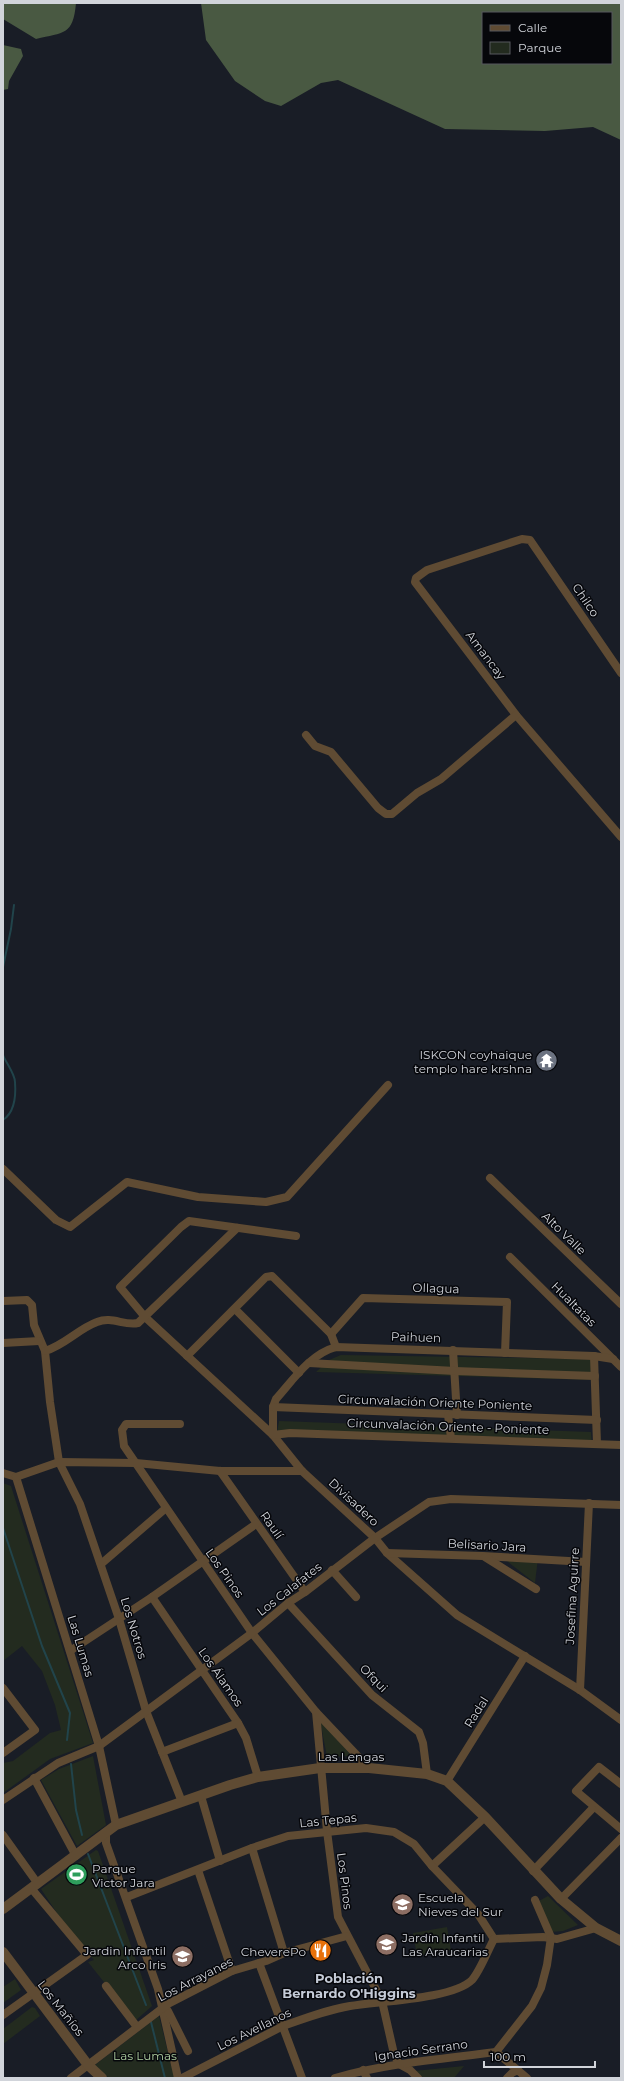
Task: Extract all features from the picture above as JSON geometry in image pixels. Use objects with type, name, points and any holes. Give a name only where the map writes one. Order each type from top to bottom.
[{"type":"street","name":"Amancay","points":[[530,540],[522,539],[426,570],[420,573],[415,582],[516,715],[621,836]]},
{"type":"street","name":"Chilco","points":[[530,540],[621,673]]},
{"type":"street","points":[[306,735],[315,746],[331,752],[378,808],[386,814],[392,814],[417,793],[441,779],[516,715]]},
{"type":"street","points":[[3,1170],[56,1220],[70,1227],[127,1182],[198,1197],[266,1202],[287,1197],[388,1084]]},
{"type":"street","name":"Alto Valle","points":[[490,1178],[621,1304]]},
{"type":"street","points":[[296,1236],[190,1221],[181,1227],[120,1287],[145,1317],[274,1436],[302,1471]]},
{"type":"street","points":[[3,1301],[21,1300],[31,1303],[34,1325],[39,1341],[45,1351],[60,1346],[98,1322],[108,1320],[135,1324],[145,1317],[237,1228]]},
{"type":"street","name":"Hualtatas","points":[[510,1257],[621,1367]]},
{"type":"street","points":[[187,1356],[266,1277],[272,1276],[331,1334],[336,1347]]},
{"type":"street","name":"Ollagua","points":[[331,1334],[363,1298],[507,1302],[505,1353]]},
{"type":"street","points":[[235,1308],[299,1373]]},
{"type":"street","points":[[3,1343],[39,1341]]},
{"type":"street","name":"Paihuen","points":[[273,1407],[276,1399],[309,1363],[323,1351],[336,1347],[594,1356],[613,1359]]},
{"type":"street","points":[[453,1350],[457,1415]]},
{"type":"street","name":"Los Notros","points":[[45,1351],[50,1402],[59,1462],[80,1504],[119,1619],[146,1711],[182,1802]]},
{"type":"street","points":[[594,1356],[597,1444]]},
{"type":"street","points":[[309,1363],[455,1371],[595,1376]]},
{"type":"street","points":[[273,1407],[274,1436]]},
{"type":"street","name":"Circunvalación Oriente Poniente","points":[[273,1407],[597,1420]]},
{"type":"street","points":[[448,1415],[451,1438]]},
{"type":"street","name":"Los Pinos","points":[[180,1424],[130,1424],[124,1426],[122,1432],[124,1446],[252,1633],[316,1712],[369,1768]]},
{"type":"street","name":"Circunvalación Oriente - Poniente","points":[[274,1436],[290,1433],[451,1438],[621,1446]]},
{"type":"street","points":[[3,1473],[16,1477],[59,1462],[136,1463],[220,1471],[302,1471]]},
{"type":"street","name":"Raulí","points":[[220,1471],[305,1592]]},
{"type":"street","name":"Divisadero","points":[[302,1471],[375,1538],[388,1553],[457,1615],[580,1690],[621,1720]]},
{"type":"street","name":"Las Lumas","points":[[16,1477],[99,1746],[116,1825]]},
{"type":"street","name":"Los Calafates","points":[[3,1800],[58,1763],[99,1746],[252,1633],[288,1603],[305,1592],[375,1538],[429,1502],[451,1499],[621,1505]]},
{"type":"street","name":"Josefina Aguirre","points":[[580,1690],[589,1503]]},
{"type":"street","points":[[101,1564],[166,1508]]},
{"type":"street","points":[[70,1651],[152,1597],[256,1524]]},
{"type":"street","name":"Belisario Jara","points":[[388,1553],[483,1556],[586,1562]]},
{"type":"street","points":[[483,1556],[536,1589]]},
{"type":"street","points":[[332,1570],[356,1596]]},
{"type":"street","name":"Los Álamos","points":[[152,1597],[238,1723],[246,1738],[258,1777]]},
{"type":"street","name":"Ofqui","points":[[288,1603],[372,1695],[419,1732],[423,1743],[426,1774]]},
{"type":"street","name":"Radal","points":[[447,1780],[525,1656]]},
{"type":"street","points":[[3,1688],[36,1730],[3,1753]]},
{"type":"street","name":"Los Pinos","points":[[316,1712],[320,1768],[338,1917],[382,2001],[394,2054],[399,2064]]},
{"type":"street","points":[[162,1752],[238,1723]]},
{"type":"street","points":[[621,1784],[599,1767],[576,1791],[621,1829]]},
{"type":"street","name":"Las Lengas","points":[[3,1909],[116,1825],[230,1785],[258,1777],[320,1768],[369,1768],[426,1774],[447,1780],[485,1817],[533,1871],[561,1899],[596,1928],[621,1941]]},
{"type":"street","points":[[34,1778],[76,1856]]},
{"type":"street","points":[[201,1796],[220,1861]]},
{"type":"street","points":[[533,1871],[592,1809]]},
{"type":"street","points":[[432,1866],[485,1817]]},
{"type":"street","name":"Las Tepas","points":[[127,1897],[252,1848],[288,1836],[366,1828],[394,1832],[414,1844],[432,1866],[478,1914],[494,1939]]},
{"type":"street","points":[[106,1832],[106,1843],[127,1897],[167,2012],[188,2051]]},
{"type":"street","points":[[3,1835],[35,1886],[87,1955],[3,2016]]},
{"type":"street","points":[[561,1899],[621,1838]]},
{"type":"street","points":[[252,1848],[284,1953]]},
{"type":"street","points":[[198,1870],[232,1971]]},
{"type":"street","points":[[527,2078],[496,2052],[532,2006],[541,1988],[547,1965],[551,1937],[535,1900]]},
{"type":"street","points":[[494,1939],[551,1937],[556,1939],[596,1928]]},
{"type":"street","name":"Los Arrayanes","points":[[72,2078],[166,2006],[232,1971],[259,1963],[284,1953],[347,1936]]},
{"type":"street","name":"Los Avellanos","points":[[182,2078],[283,2026],[331,2011],[382,2001],[439,1994],[464,1986],[473,1979],[494,1939]]},
{"type":"street","name":"Los Mañíos","points":[[3,1952],[88,2065],[102,2078]]},
{"type":"street","points":[[259,1963],[302,2078]]},
{"type":"street","points":[[106,1986],[137,2028]]},
{"type":"street","points":[[166,2006],[178,2078]]},
{"type":"street","name":"Ignacio Serrano","points":[[335,2078],[362,2070],[399,2064],[496,2052]]},
{"type":"street","points":[[399,2064],[410,2070],[418,2078]]},
{"type":"street","points":[[362,2070],[367,2078]]},
{"type":"street","points":[[507,2078],[518,2070]]},
{"type":"green space","points":[[3,3],[76,3],[75,14],[72,22],[65,31],[36,39],[3,19]]},
{"type":"green space","points":[[201,3],[621,3],[621,140],[593,127],[545,131],[445,129],[338,80],[321,83],[281,106],[265,101],[235,81],[206,40]]},
{"type":"green space","points":[[3,45],[21,49],[23,56],[9,81],[8,89],[3,90]]},
{"type":"green space","points":[[341,1355],[595,1359],[594,1380],[316,1372],[329,1360]]},
{"type":"green space","points":[[279,1421],[591,1432],[592,1446],[277,1433]]},
{"type":"green space","points":[[3,1483],[11,1486],[93,1743],[50,1759],[3,1793],[3,1763],[13,1761],[50,1733],[61,1730],[55,1705],[42,1671],[22,1646],[3,1661]]},
{"type":"green space","points":[[499,1555],[538,1558],[535,1583]]},
{"type":"green space","points":[[320,1720],[352,1756],[327,1757]]},
{"type":"green space","points":[[93,1756],[106,1825],[77,1846],[41,1780],[59,1769]]},
{"type":"green space","name":"Parque Victor Jara","points":[[96,1850],[98,1851],[152,2006],[135,2021],[88,1962],[94,1960],[63,1922],[41,1889]]},
{"type":"green space","points":[[548,1896],[578,1925],[563,1931],[551,1932],[539,1901]]},
{"type":"green space","points":[[447,1927],[451,1950],[417,1956],[413,1933]]},
{"type":"green space","points":[[15,1979],[21,1990],[3,2003],[3,1987]]},
{"type":"green space","points":[[32,2007],[35,2008],[40,2016],[3,2044],[3,2029]]},
{"type":"green space","name":"Las Lumas","points":[[159,2016],[171,2065],[178,2078],[109,2078],[95,2065]]},
{"type":"green space","points":[[464,2066],[454,2078],[422,2078],[414,2071]]},
{"type":"waterway","points":[[3,967],[11,929],[14,905]]},
{"type":"waterway","points":[[3,1055],[15,1079],[14,1103],[10,1113],[3,1120]]},
{"type":"waterway","points":[[3,1528],[42,1646],[70,1713],[67,1740]]},
{"type":"waterway","points":[[71,1764],[76,1810],[82,1835]]},
{"type":"waterway","points":[[88,1854],[146,2005]]},
{"type":"waterway","points":[[151,2022],[165,2078]]},
{"type":"place","name":"ISKCON coyhaique templo hare krshna","points":[[547,1061]]},
{"type":"place","name":"Parque Victor Jara","points":[[77,1875]]},
{"type":"place","name":"Escuela Nieves del Sur","points":[[403,1904]]},
{"type":"place","name":"Jardín Infantil Las Araucarias","points":[[387,1944]]},
{"type":"place","name":"CheverePo","points":[[321,1951]]},
{"type":"place","name":"Jardin Infantil Arco Iris","points":[[182,1957]]},
{"type":"district","name":"Población Bernardo O'Higgins","points":[[349,1986]]}]
